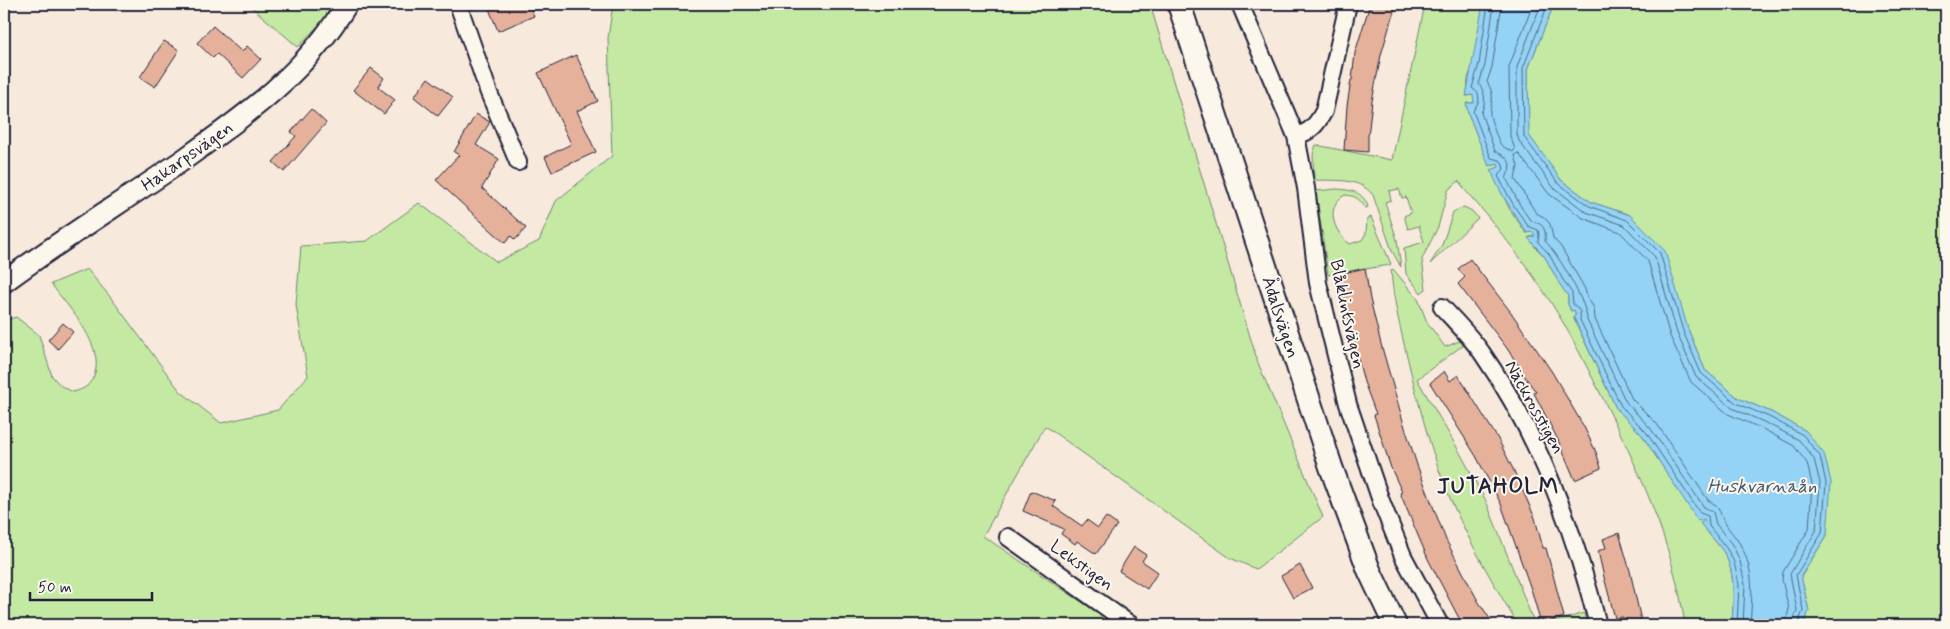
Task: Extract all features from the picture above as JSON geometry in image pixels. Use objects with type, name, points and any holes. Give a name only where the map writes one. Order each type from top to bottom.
[{"type":"main road","name":"Ådalsvägen","points":[[1179,4],[1331,467],[1369,570],[1396,625]]},
{"type":"street","name":"Hakarpsvägen","points":[[4,282],[246,115],[291,76],[312,53],[347,4]]},
{"type":"street","points":[[458,4],[489,93],[518,162]]},
{"type":"street","name":"Blåklintsvägen","points":[[1240,4],[1296,136],[1306,188],[1318,283],[1348,404],[1381,501],[1403,556],[1440,625]]},
{"type":"street","points":[[1296,136],[1306,133],[1316,124],[1324,111],[1348,4]]},
{"type":"street","name":"Näckrosstigen","points":[[1442,307],[1482,353],[1533,439],[1570,528],[1598,625]]},
{"type":"street","name":"Lekstigen","points":[[1008,537],[1131,625]]},
{"type":"green space","points":[[248,4],[334,4],[327,16],[298,47]]},
{"type":"green space","points":[[613,4],[1150,4],[1258,363],[1323,517],[1256,569],[1230,558],[1045,426],[983,536],[1116,625],[4,625],[4,321],[16,317],[39,335],[52,376],[61,386],[73,392],[86,387],[95,374],[96,361],[93,347],[78,319],[51,284],[87,269],[111,298],[180,391],[221,423],[278,410],[308,376],[296,305],[301,246],[367,241],[419,203],[497,262],[539,241],[556,201],[612,156],[608,38]]},
{"type":"green space","points":[[1425,4],[1483,4],[1474,63],[1468,78],[1467,96],[1474,95],[1474,103],[1467,103],[1468,113],[1489,166],[1498,164],[1500,168],[1491,170],[1509,208],[1526,233],[1533,232],[1535,236],[1529,237],[1535,247],[1545,257],[1568,296],[1568,304],[1571,311],[1574,310],[1576,315],[1573,317],[1616,408],[1642,435],[1698,520],[1704,518],[1705,521],[1701,523],[1723,551],[1732,578],[1732,625],[1685,625],[1672,564],[1652,505],[1627,447],[1586,365],[1558,314],[1535,279],[1459,181],[1448,190],[1438,227],[1422,259],[1426,289],[1421,293],[1406,274],[1404,248],[1424,242],[1419,226],[1408,229],[1404,216],[1411,213],[1406,197],[1402,198],[1399,189],[1389,191],[1391,200],[1385,202],[1397,240],[1401,267],[1392,251],[1373,195],[1367,189],[1361,185],[1346,181],[1314,180],[1313,154],[1316,145],[1392,160]]},
{"type":"green space","points":[[1554,4],[1946,4],[1946,625],[1803,625],[1809,611],[1801,577],[1827,535],[1806,431],[1771,412],[1738,398],[1705,370],[1688,329],[1630,215],[1591,202],[1561,180],[1528,135],[1528,69]]},
{"type":"green space","points":[[1336,189],[1356,192],[1363,198],[1368,207],[1365,208],[1359,200],[1352,196],[1345,195],[1339,200],[1333,212],[1334,220],[1344,239],[1350,244],[1362,240],[1366,233],[1367,219],[1371,217],[1390,265],[1328,275],[1316,191]]},
{"type":"green space","points":[[1464,207],[1472,211],[1478,218],[1430,264],[1442,245],[1453,212]]},
{"type":"green space","points":[[1393,269],[1418,299],[1427,322],[1445,347],[1462,340],[1466,343],[1417,379],[1486,501],[1535,625],[1518,625],[1460,521],[1445,487],[1416,394],[1404,345],[1393,292],[1391,270]]},
{"type":"green space","points":[[1584,613],[1586,625],[1544,625]]},
{"type":"water","name":"Huskvarnaån","points":[[1483,4],[1554,4],[1528,69],[1529,135],[1561,180],[1591,202],[1630,215],[1665,251],[1688,329],[1705,370],[1738,398],[1771,412],[1806,431],[1824,454],[1831,482],[1827,535],[1801,576],[1809,611],[1803,625],[1732,625],[1732,578],[1723,551],[1700,523],[1705,521],[1704,519],[1698,521],[1642,435],[1616,408],[1573,316],[1576,315],[1574,310],[1571,311],[1568,304],[1568,296],[1545,257],[1528,238],[1535,236],[1533,232],[1527,233],[1498,187],[1491,170],[1499,167],[1498,164],[1489,166],[1468,113],[1466,103],[1474,103],[1473,95],[1466,96]]},
{"type":"building","points":[[487,4],[529,4],[534,16],[498,31]]},
{"type":"building","points":[[1370,4],[1396,4],[1381,55],[1372,101],[1368,152],[1344,150],[1347,106],[1355,53]]},
{"type":"building","points":[[213,26],[242,52],[247,46],[261,59],[243,78],[217,54],[213,58],[197,43]]},
{"type":"building","points":[[164,41],[179,50],[155,87],[140,77]]},
{"type":"building","points":[[576,55],[598,101],[577,111],[596,152],[552,172],[545,157],[571,144],[538,73]]},
{"type":"building","points":[[371,68],[384,78],[378,87],[395,100],[384,114],[353,90]]},
{"type":"building","points":[[428,78],[453,97],[438,116],[414,97]]},
{"type":"building","points":[[311,109],[326,123],[284,172],[273,162],[296,136],[291,132]]},
{"type":"building","points":[[476,114],[490,122],[476,145],[499,159],[482,188],[526,228],[515,240],[511,236],[505,243],[436,180],[459,155],[454,152]]},
{"type":"building","points":[[1470,259],[1510,311],[1552,372],[1584,427],[1596,452],[1601,468],[1575,480],[1558,440],[1534,393],[1536,392],[1506,347],[1458,284],[1465,277],[1458,269]]},
{"type":"building","points":[[1365,268],[1381,344],[1417,465],[1446,540],[1478,601],[1494,625],[1464,625],[1460,620],[1428,559],[1400,493],[1402,492],[1391,468],[1374,415],[1376,414],[1364,382],[1339,274]]},
{"type":"building","points":[[63,323],[73,332],[58,349],[48,340]]},
{"type":"building","points":[[1444,371],[1450,381],[1458,375],[1498,439],[1514,471],[1535,518],[1543,548],[1546,548],[1564,617],[1541,624],[1532,592],[1501,504],[1476,456],[1430,383]]},
{"type":"building","points":[[1031,491],[1056,501],[1053,506],[1082,526],[1087,520],[1098,528],[1106,517],[1117,525],[1096,554],[1077,541],[1075,544],[1061,534],[1064,529],[1023,511]]},
{"type":"building","points":[[1619,533],[1642,625],[1624,625],[1623,617],[1615,618],[1604,577],[1598,551],[1606,548],[1603,539]]},
{"type":"building","points":[[1134,547],[1146,555],[1142,561],[1158,572],[1147,589],[1119,571]]},
{"type":"building","points":[[1300,565],[1312,588],[1293,598],[1281,576]]},
{"type":"district","name":"JUTAHOLM","points":[[1498,485]]}]
